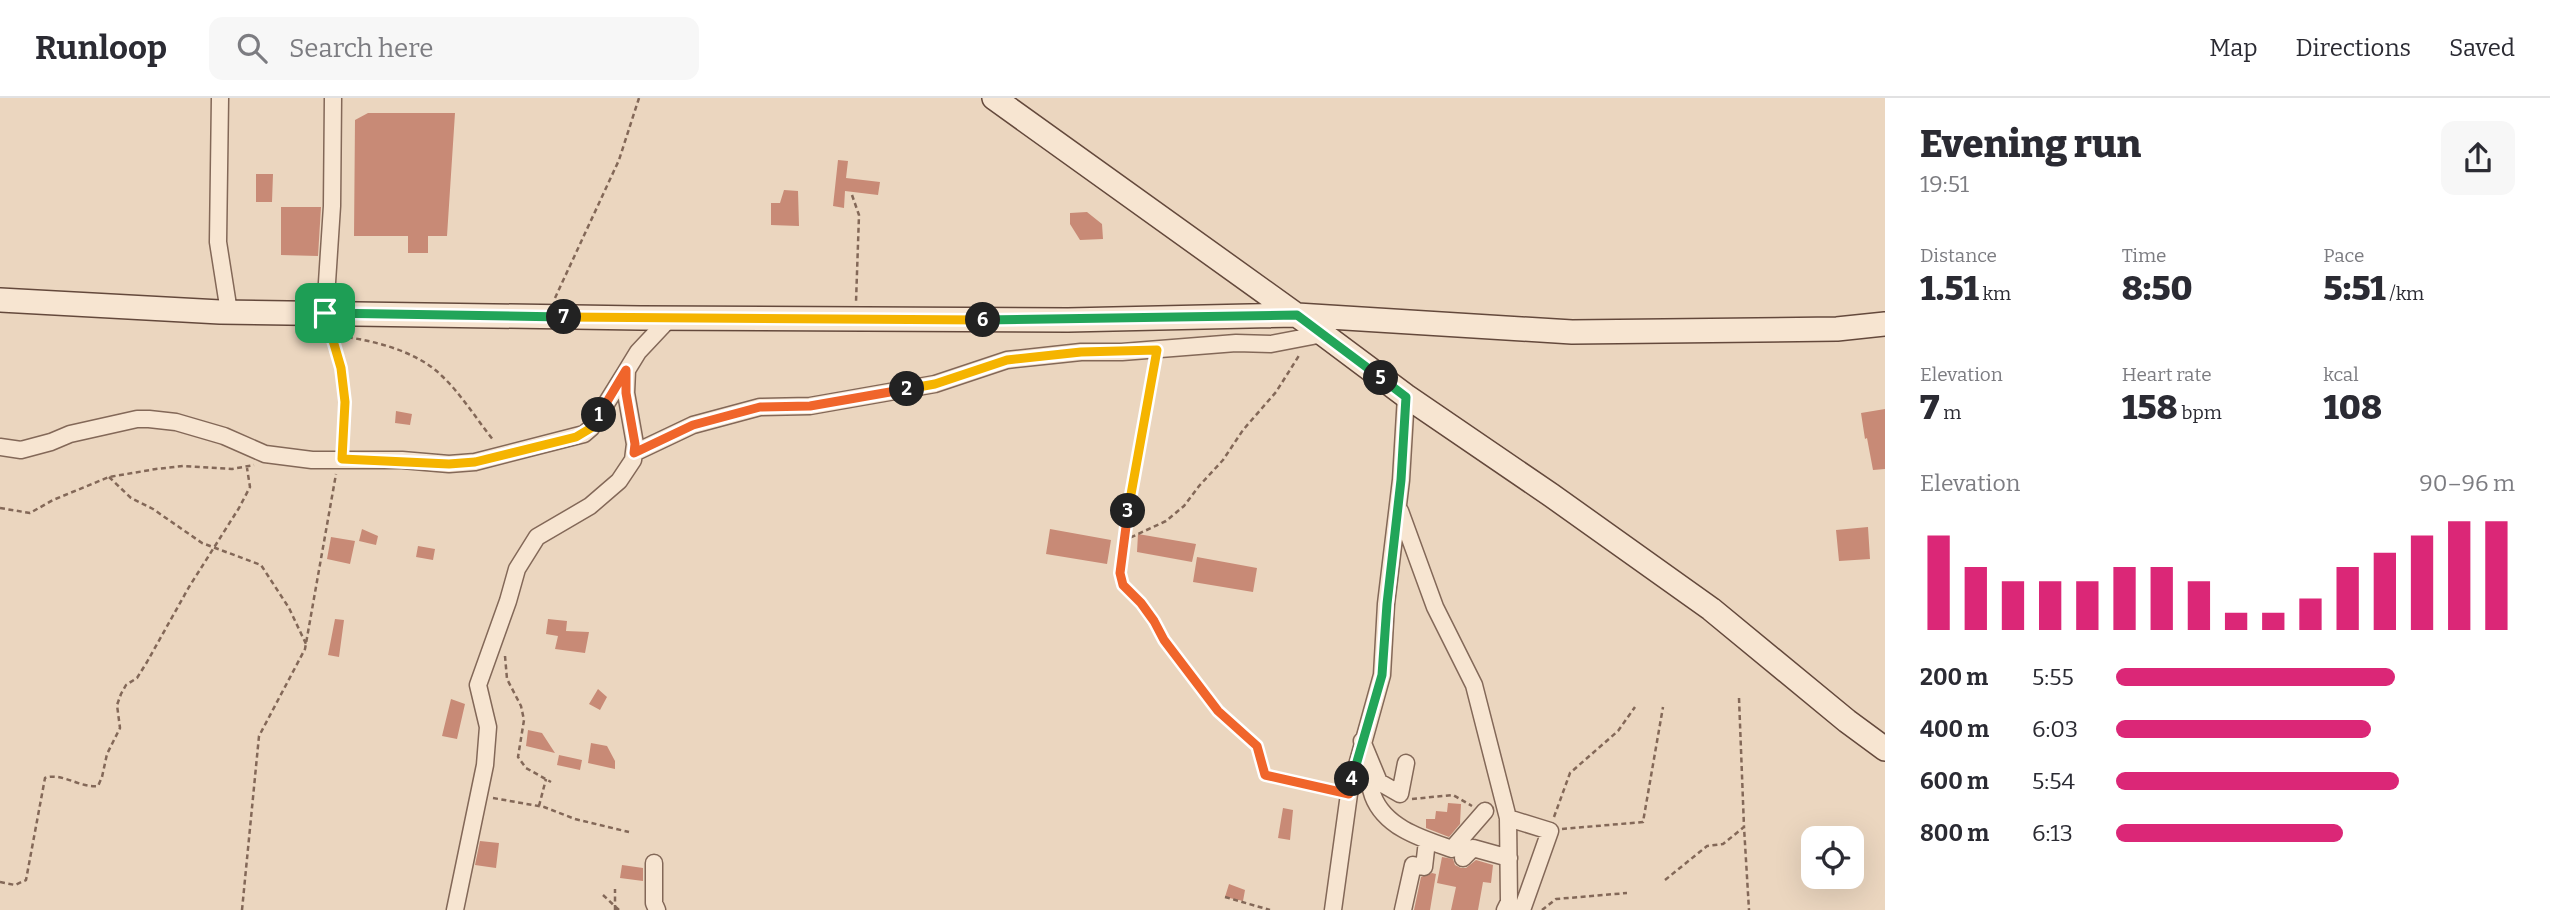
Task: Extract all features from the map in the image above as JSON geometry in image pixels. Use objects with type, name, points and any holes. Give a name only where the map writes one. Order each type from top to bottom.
[{"type":"street","points":[[220,98],[218,242],[229,312]]},
{"type":"street","points":[[327,324],[334,98]]},
{"type":"street","points":[[994,98],[1297,315],[1317,335],[1551,495],[1711,609],[1885,749]]},
{"type":"street","points":[[0,300],[229,312],[327,324],[545,317],[1068,320],[1297,315],[1572,332],[1837,329],[1885,324]]},
{"type":"street","points":[[0,447],[21,450],[51,443],[70,434],[149,419],[176,422],[224,436],[265,454],[312,460],[449,464],[475,462],[584,434],[591,428],[638,352],[669,319]]},
{"type":"street","points":[[634,453],[693,425],[760,407],[810,406],[935,384],[1007,360],[1081,352],[1157,350],[1236,343],[1271,344],[1317,335]]},
{"type":"street","points":[[455,910],[485,765],[488,727],[478,685],[509,601],[517,569],[537,537],[590,506],[620,481],[633,460],[635,444],[626,393],[626,370]]},
{"type":"street","points":[[1333,910],[1349,794],[1382,675],[1406,397]]},
{"type":"street","points":[[1398,505],[1436,607],[1474,685],[1508,818],[1512,907]]},
{"type":"street","points":[[1362,741],[1380,782],[1399,794],[1406,763]]},
{"type":"street","points":[[1362,741],[1374,797],[1392,823],[1427,841],[1452,849],[1485,811]]},
{"type":"street","points":[[1508,818],[1550,831],[1512,907]]},
{"type":"street","points":[[1403,910],[1413,865],[1424,867],[1427,841]]},
{"type":"street","points":[[1463,858],[1473,848],[1508,858]]},
{"type":"street","points":[[654,863],[654,903],[657,910]]},
{"type":"path","points":[[545,317],[619,160],[639,98]]},
{"type":"path","points":[[852,195],[859,215],[856,319]]},
{"type":"path","points":[[327,324],[398,351],[443,376],[505,454]]},
{"type":"path","points":[[242,910],[259,736],[300,661],[306,644],[333,481],[342,459],[345,402],[341,368],[327,324]]},
{"type":"path","points":[[1124,541],[1166,521],[1184,506],[1276,392],[1317,335]]},
{"type":"path","points":[[1157,350],[1124,541],[1120,573],[1123,585],[1141,603],[1164,640],[1218,711],[1257,746],[1265,775],[1349,794]]},
{"type":"path","points":[[0,508],[30,513],[53,500],[109,477],[183,466],[247,468],[280,455]]},
{"type":"path","points":[[0,883],[15,885],[26,880],[45,778],[53,775],[86,787],[97,786],[103,777],[107,754],[120,728],[117,705],[125,685],[137,678],[239,508],[250,487],[247,468]]},
{"type":"path","points":[[109,477],[131,498],[153,509],[202,543],[261,565],[289,608],[306,644]]},
{"type":"path","points":[[505,655],[507,678],[521,706],[524,720],[518,757],[526,768],[551,782]]},
{"type":"path","points":[[1739,698],[1749,910]]},
{"type":"path","points":[[1635,707],[1618,731],[1570,773],[1550,831],[1643,822],[1663,707]]},
{"type":"path","points":[[539,806],[546,779]]},
{"type":"path","points":[[1399,794],[1411,799],[1453,795],[1485,811]]},
{"type":"path","points":[[479,795],[539,806],[575,819],[629,832]]},
{"type":"path","points":[[1665,880],[1707,846],[1723,844],[1744,827]]},
{"type":"path","points":[[615,889],[617,910]]},
{"type":"path","points":[[1542,910],[1556,900],[1628,893]]},
{"type":"path","points":[[603,895],[615,904]]},
{"type":"path","points":[[1226,897],[1270,910]]},
{"type":"building","points":[[368,113],[455,113],[447,236],[428,236],[428,253],[408,253],[408,236],[354,236],[355,120]]},
{"type":"building","points":[[838,160],[848,161],[846,178],[880,182],[878,195],[845,191],[844,208],[833,206]]},
{"type":"building","points":[[256,174],[273,174],[272,202],[256,202]]},
{"type":"building","points":[[784,190],[798,191],[799,226],[771,225],[771,203],[780,203]]},
{"type":"building","points":[[281,207],[321,207],[318,256],[281,255]]},
{"type":"building","points":[[1087,212],[1102,224],[1103,239],[1080,240],[1070,224],[1070,213]]},
{"type":"building","points":[[1885,409],[1885,469],[1873,470],[1861,413]]},
{"type":"building","points":[[396,411],[412,414],[410,425],[395,423]]},
{"type":"building","points":[[1868,527],[1870,559],[1839,561],[1836,530]]},
{"type":"building","points":[[362,529],[378,536],[376,545],[359,541]]},
{"type":"building","points":[[1050,529],[1111,540],[1107,564],[1046,554]]},
{"type":"building","points":[[1138,534],[1196,544],[1192,562],[1137,552]]},
{"type":"building","points":[[331,537],[355,541],[350,564],[327,559]]},
{"type":"building","points":[[418,546],[435,549],[433,560],[416,557]]},
{"type":"building","points":[[1197,557],[1257,568],[1253,592],[1193,582]]},
{"type":"building","points":[[335,619],[344,620],[339,657],[328,655]]},
{"type":"building","points":[[548,619],[567,621],[566,631],[589,632],[585,653],[555,649],[558,636],[546,634]]},
{"type":"building","points":[[598,689],[607,697],[600,710],[589,704]]},
{"type":"building","points":[[451,699],[465,704],[457,739],[442,736]]},
{"type":"building","points":[[528,730],[542,733],[555,753],[526,746]]},
{"type":"building","points":[[591,743],[607,746],[615,761],[615,769],[588,763]]},
{"type":"building","points":[[559,755],[582,760],[580,770],[557,765]]},
{"type":"building","points":[[1448,803],[1461,804],[1460,824],[1449,837],[1426,828],[1426,819],[1435,819],[1436,811],[1447,812]]},
{"type":"building","points":[[1283,808],[1293,810],[1290,840],[1278,838]]},
{"type":"building","points":[[480,841],[499,843],[496,868],[475,865]]},
{"type":"building","points":[[1442,857],[1453,859],[1455,865],[1461,868],[1466,868],[1476,860],[1493,865],[1491,883],[1483,882],[1478,910],[1451,910],[1456,887],[1437,883]]},
{"type":"building","points":[[622,865],[643,868],[643,881],[620,878]]},
{"type":"building","points":[[1436,874],[1430,910],[1414,910],[1421,877]]},
{"type":"building","points":[[1229,884],[1245,890],[1243,901],[1225,897]]},
{"type":"route","points":[[325,313],[998,320],[1297,315],[1406,397],[1401,480],[1382,675],[1349,794],[1266,776],[1257,746],[1218,711],[1164,640],[1141,603],[1121,581],[1126,526],[1157,350],[1081,352],[1007,360],[935,384],[810,406],[760,407],[693,425],[634,453],[635,444],[626,393],[626,370],[591,428],[584,434],[475,462],[449,464],[342,459],[345,402],[341,368],[325,313]]}]
